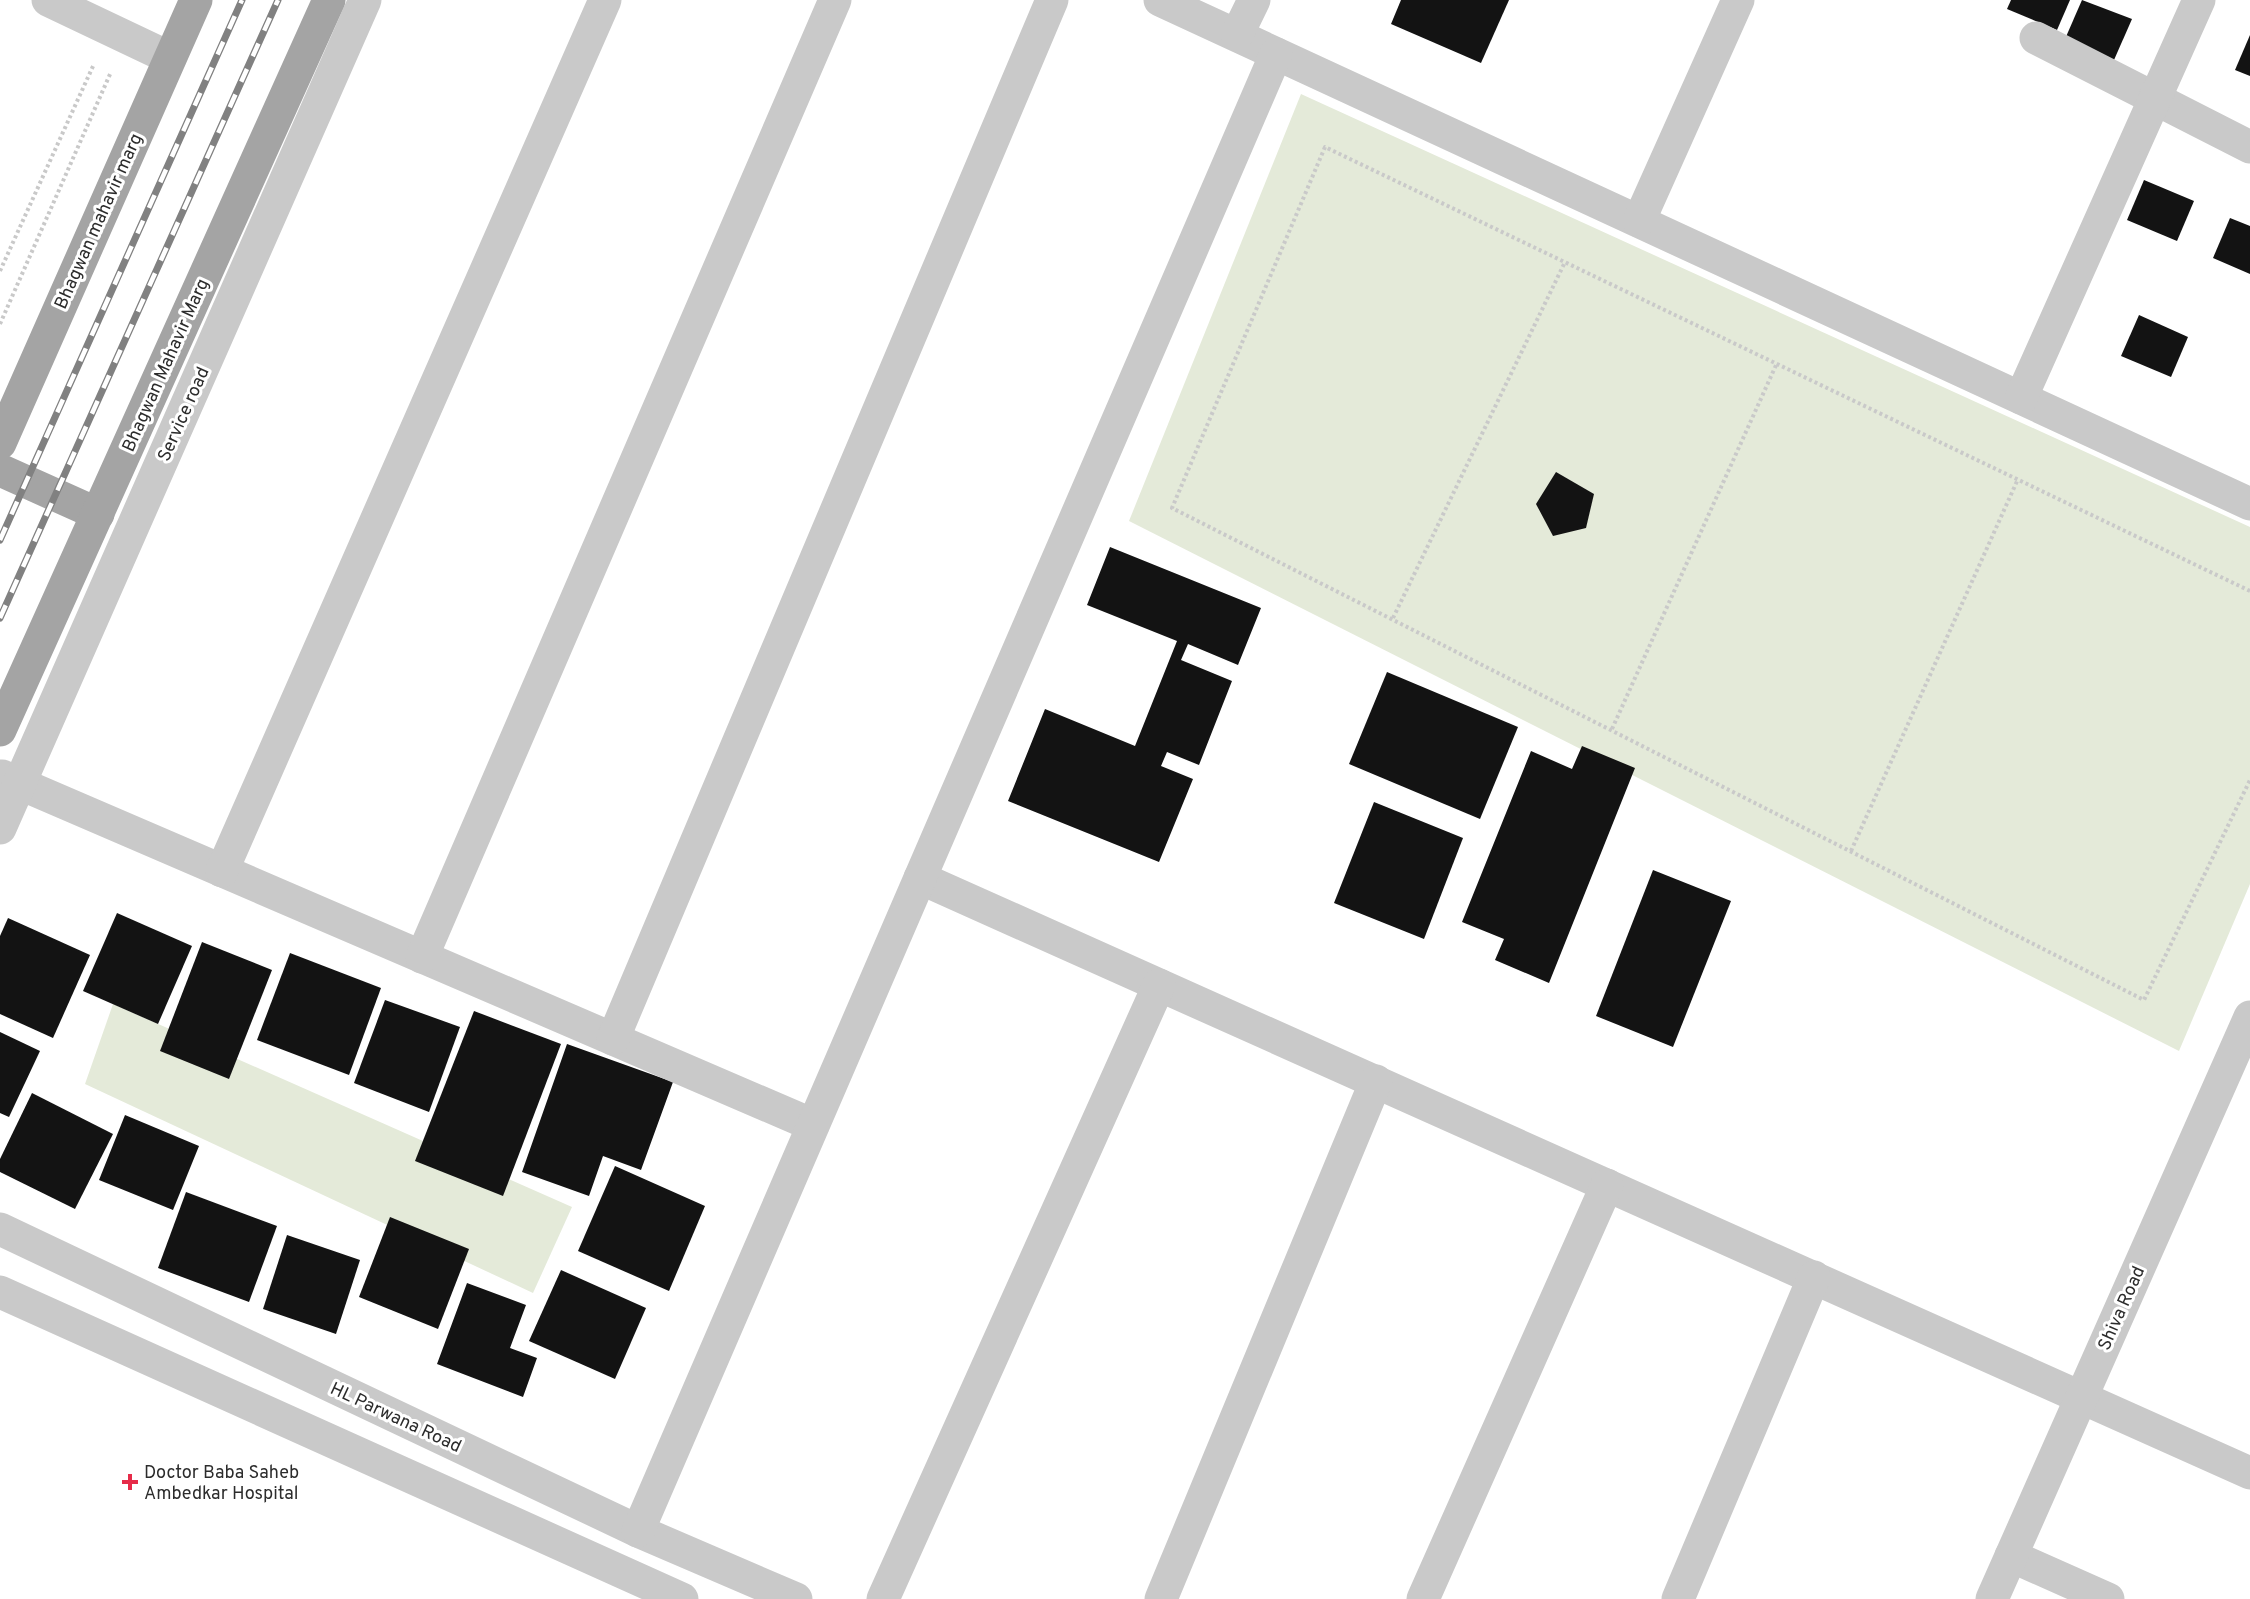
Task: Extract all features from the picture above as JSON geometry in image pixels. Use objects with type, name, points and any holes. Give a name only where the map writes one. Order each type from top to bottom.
[{"type":"main road","name":"Bhagwan mahavir marg","points":[[0,443],[196,0]]},
{"type":"main road","name":"Bhagwan Mahavir Marg","points":[[0,730],[329,0]]},
{"type":"main road","points":[[0,470],[98,514]]},
{"type":"street","points":[[48,0],[170,58]]},
{"type":"street","name":"Service road","points":[[0,828],[10,780],[365,0]]},
{"type":"street","points":[[222,871],[605,0]]},
{"type":"street","points":[[422,957],[835,0]]},
{"type":"street","points":[[613,1039],[1052,0]]},
{"type":"street","points":[[1160,0],[2250,504]]},
{"type":"street","points":[[1237,35],[1254,0]]},
{"type":"street","points":[[1639,221],[1738,0]]},
{"type":"street","points":[[2021,398],[2199,0]]},
{"type":"street","points":[[2036,38],[2250,147]]},
{"type":"street","points":[[638,1532],[1276,54]]},
{"type":"street","points":[[10,780],[813,1125]]},
{"type":"street","points":[[920,878],[2250,1473]]},
{"type":"street","points":[[883,1599],[1159,985]]},
{"type":"street","name":"Shiva Road","points":[[1992,1599],[2081,1398],[2242,1057],[2250,1017]]},
{"type":"street","points":[[1161,1599],[1376,1082]]},
{"type":"street","points":[[1423,1599],[1606,1185]]},
{"type":"street","name":"HL Parwana Road","points":[[0,1229],[638,1532],[796,1599]]},
{"type":"street","points":[[1678,1599],[1814,1277]]},
{"type":"street","points":[[0,1292],[682,1599]]},
{"type":"street","points":[[2011,1556],[2108,1599]]},
{"type":"path","points":[[0,271],[118,33]]},
{"type":"path","points":[[0,324],[118,33]]},
{"type":"path","points":[[2250,591],[1325,147],[1172,508],[2144,1000],[2250,780]]},
{"type":"path","points":[[1393,618],[1564,262]]},
{"type":"path","points":[[1611,729],[1777,363]]},
{"type":"path","points":[[1851,851],[2018,479]]},
{"type":"green space","points":[[1301,94],[2250,527],[2250,884],[2179,1051],[1129,521]]},
{"type":"green space","points":[[113,1004],[572,1207],[533,1293],[85,1084]]},
{"type":"building","points":[[1401,0],[1509,0],[1481,63],[1391,24]]},
{"type":"building","points":[[2011,0],[2070,0],[2057,30],[2007,9]]},
{"type":"building","points":[[2082,0],[2132,19],[2114,60],[2065,39]]},
{"type":"building","points":[[2250,35],[2250,76],[2235,70]]},
{"type":"building","points":[[2144,180],[2194,201],[2177,241],[2127,220]]},
{"type":"building","points":[[2230,218],[2250,226],[2250,274],[2213,258]]},
{"type":"building","points":[[2139,315],[2188,337],[2171,377],[2121,356]]},
{"type":"building","points":[[1556,472],[1594,494],[1586,528],[1553,536],[1536,504]]},
{"type":"building","points":[[1110,547],[1261,608],[1238,665],[1188,644],[1181,660],[1232,681],[1199,765],[1167,752],[1161,766],[1193,779],[1159,862],[1008,801],[1045,709],[1135,746],[1177,641],[1087,605]]},
{"type":"building","points":[[1387,672],[1518,727],[1480,819],[1349,764]]},
{"type":"building","points":[[1582,746],[1635,768],[1549,983],[1495,960],[1504,939],[1462,922],[1531,751],[1572,769]]},
{"type":"building","points":[[1374,802],[1463,838],[1424,939],[1334,903]]},
{"type":"building","points":[[1653,870],[1731,901],[1673,1047],[1596,1016]]},
{"type":"building","points":[[117,913],[192,946],[158,1024],[83,991]]},
{"type":"building","points":[[8,918],[90,955],[53,1038],[0,1014],[0,936]]},
{"type":"building","points":[[202,942],[272,970],[229,1079],[160,1051]]},
{"type":"building","points":[[290,953],[381,988],[349,1075],[257,1040]]},
{"type":"building","points":[[385,1000],[460,1027],[429,1112],[354,1083]]},
{"type":"building","points":[[474,1011],[561,1044],[503,1196],[415,1161]]},
{"type":"building","points":[[0,1032],[40,1051],[9,1117],[0,1113]]},
{"type":"building","points":[[567,1044],[673,1082],[641,1170],[603,1156],[589,1196],[522,1172]]},
{"type":"building","points":[[32,1093],[113,1134],[75,1209],[0,1172],[0,1159]]},
{"type":"building","points":[[125,1115],[199,1146],[173,1210],[99,1180]]},
{"type":"building","points":[[615,1166],[705,1206],[669,1291],[578,1251]]},
{"type":"building","points":[[186,1192],[277,1226],[249,1302],[158,1268]]},
{"type":"building","points":[[390,1217],[469,1249],[438,1329],[359,1297]]},
{"type":"building","points":[[287,1235],[360,1260],[336,1334],[263,1309]]},
{"type":"building","points":[[561,1270],[646,1308],[615,1379],[529,1341]]},
{"type":"building","points":[[467,1283],[526,1305],[510,1348],[537,1358],[523,1397],[437,1364]]},
{"type":"railway","points":[[0,540],[242,0]]},
{"type":"railway","points":[[0,618],[278,0]]},
{"type":"place","name":"Doctor Baba Saheb Ambedkar Hospital","points":[[130,1482]]}]
